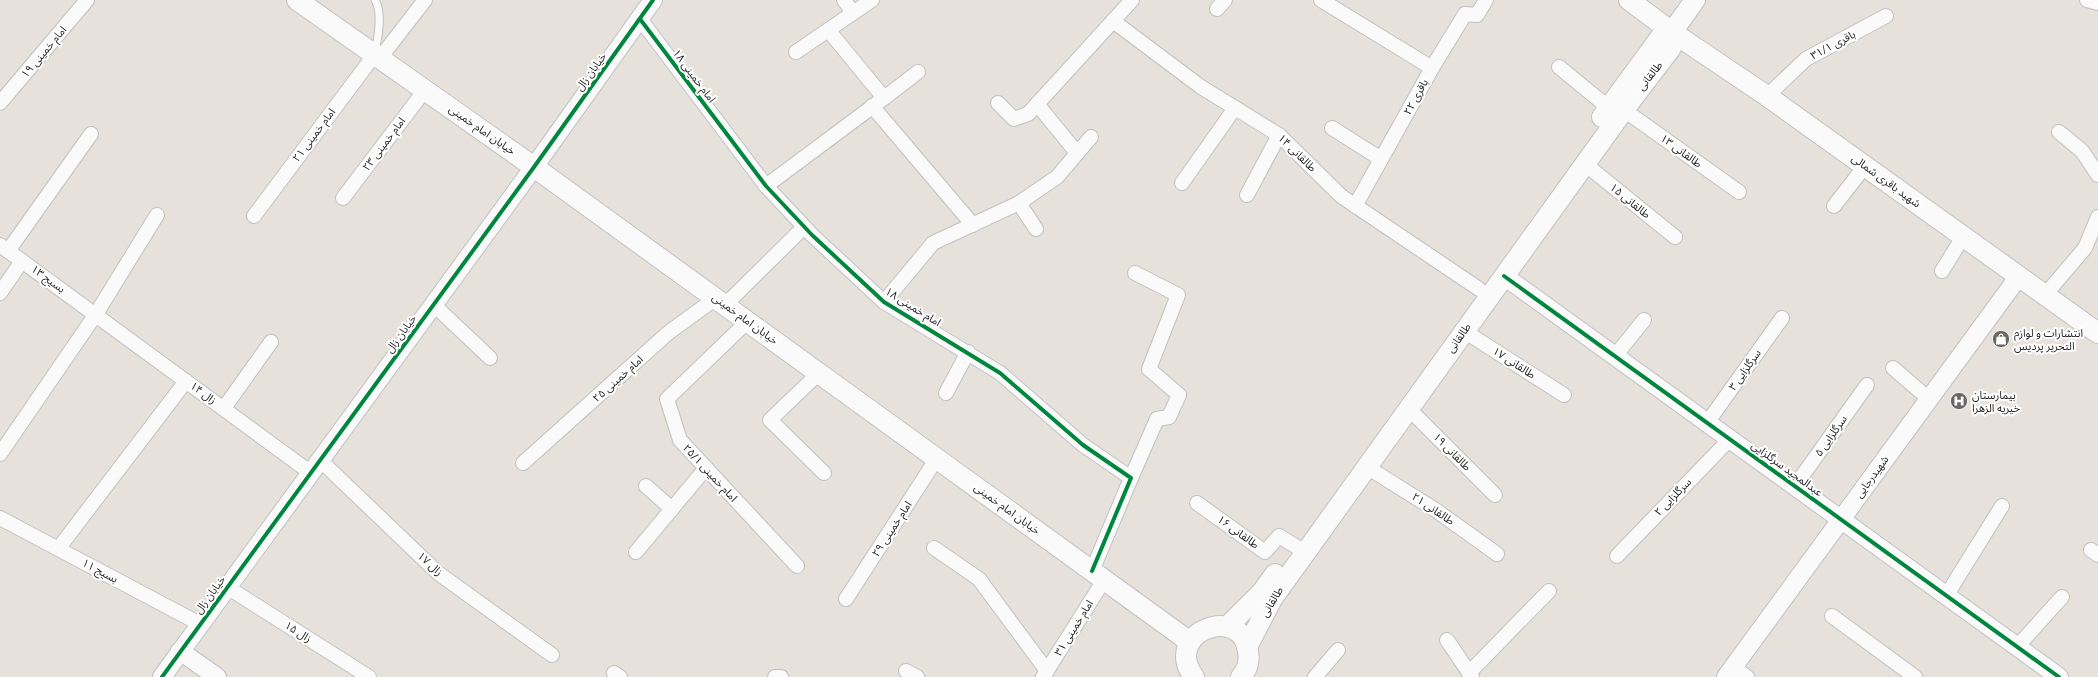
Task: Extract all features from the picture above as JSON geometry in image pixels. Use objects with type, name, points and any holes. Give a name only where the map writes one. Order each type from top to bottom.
[{"type":"main road","name":"شهید باقری شمالی","points":[[1629,0],[1672,32],[1767,96],[2098,333]]},
{"type":"main road","name":"طالقانی","points":[[1247,647],[1272,599],[1585,164],[1616,109],[1660,38],[1672,32],[1694,0]]},
{"type":"main road","name":"خیابان امام خمینی","points":[[301,1],[720,301],[1190,642]]},
{"type":"main road","name":"طالقانی","points":[[1227,627],[1262,592],[1296,547],[1479,289],[1616,109]]},
{"type":"main road","points":[[1194,677],[1188,668],[1186,659],[1190,642],[1197,633],[1216,625],[1227,627],[1236,631],[1243,638],[1247,647],[1248,666],[1244,676]]},
{"type":"street","name":"امام خمینی ۱۹","points":[[0,103],[87,0]]},
{"type":"street","name":"امام خمینی ۲۱","points":[[254,216],[377,56],[425,0]]},
{"type":"street","name":"خیابان زال","points":[[162,677],[434,305],[654,0]]},
{"type":"street","points":[[844,0],[853,13]]},
{"type":"street","points":[[796,52],[829,31],[872,0]]},
{"type":"street","points":[[998,103],[1014,119],[1028,114],[1132,0]]},
{"type":"street","points":[[1321,0],[1432,68]]},
{"type":"street","name":"باقری ۲۲","points":[[1355,206],[1432,68],[1465,14],[1477,15],[1486,0]]},
{"type":"street","points":[[2087,0],[2098,3]]},
{"type":"street","name":"باقری ۳۱/۱","points":[[1767,96],[1806,59],[1886,16]]},
{"type":"street","name":"امام خمینی ۱۸","points":[[640,20],[766,186],[804,227],[884,302],[1000,372],[1083,445],[1131,478]]},
{"type":"street","name":"طالقانی ۱۴","points":[[1113,21],[1201,87],[1280,135],[1341,196],[1479,289]]},
{"type":"street","points":[[829,31],[884,98]]},
{"type":"street","name":"طالقانی ۱۳","points":[[1559,67],[1616,109],[1738,192]]},
{"type":"street","points":[[766,186],[918,72]]},
{"type":"street","name":"امام خمینی ۲۳","points":[[344,198],[425,90]]},
{"type":"street","points":[[1037,104],[1077,153]]},
{"type":"street","points":[[872,106],[972,225]]},
{"type":"street","points":[[1182,183],[1235,108]]},
{"type":"street","points":[[1332,128],[1381,159]]},
{"type":"street","points":[[2059,132],[2082,151],[2098,175]]},
{"type":"street","points":[[4,248],[91,134]]},
{"type":"street","points":[[1248,195],[1280,135]]},
{"type":"street","points":[[884,302],[933,243],[1020,203],[1058,177],[1090,137]]},
{"type":"street","name":"طالقانی ۱۵","points":[[1585,164],[1675,237]]},
{"type":"street","points":[[1834,206],[1865,166]]},
{"type":"street","points":[[1020,203],[1036,229]]},
{"type":"street","points":[[0,454],[96,314],[157,215]]},
{"type":"street","points":[[2045,296],[2085,248],[2098,217]]},
{"type":"street","name":"امام خمینی ۲۵","points":[[523,463],[668,333],[720,301],[804,227]]},
{"type":"street","points":[[1942,271],[1964,237]]},
{"type":"street","name":"بسیج ۱۳","points":[[4,248],[96,314]]},
{"type":"street","points":[[0,293],[22,261]]},
{"type":"street","points":[[1098,575],[1131,478],[1157,419],[1169,417],[1179,394],[1149,369],[1178,295],[1135,273]]},
{"type":"street","name":"عبدالمجید سرگلزایی","points":[[1504,276],[2059,677]]},
{"type":"street","name":"شهیدرجایی","points":[[1735,674],[1841,519],[2019,276]]},
{"type":"street","points":[[434,305],[490,358]]},
{"type":"street","name":"زال ۱۴","points":[[96,314],[224,408],[316,466]]},
{"type":"street","name":"سرگلزایی ۳","points":[[1707,423],[1782,318]]},
{"type":"street","points":[[1615,356],[1644,320]]},
{"type":"street","name":"امام خمینی ۲۵/۱","points":[[748,322],[667,399],[680,440],[797,566]]},
{"type":"street","name":"طالقانی ۱۷","points":[[1464,331],[1564,395]]},
{"type":"street","points":[[224,408],[271,342]]},
{"type":"street","points":[[946,393],[968,352]]},
{"type":"street","points":[[1893,368],[1929,399]]},
{"type":"street","points":[[819,373],[770,420],[824,473]]},
{"type":"street","points":[[58,549],[186,381]]},
{"type":"street","name":"سرگلزایی ۵","points":[[1795,486],[1867,385]]},
{"type":"street","name":"طالقانی ۱۹","points":[[1409,409],[1495,495]]},
{"type":"street","name":"سرگلزایی ۲","points":[[1617,556],[1730,439]]},
{"type":"street","name":"امام خمینی ۲۹","points":[[846,599],[937,458]]},
{"type":"street","name":"زال ۱۷","points":[[316,466],[438,573],[552,655]]},
{"type":"street","name":"طالقانی ۲۱","points":[[1367,467],[1437,511],[1497,554]]},
{"type":"street","points":[[636,552],[706,468]]},
{"type":"street","points":[[646,486],[672,509]]},
{"type":"street","name":"طالقانی ۱۶","points":[[1197,503],[1265,552],[1279,536],[1296,547]]},
{"type":"street","points":[[1946,596],[2002,506]]},
{"type":"street","name":"بسیج ۱۱","points":[[0,518],[200,624]]},
{"type":"street","points":[[934,548],[979,579],[1045,674]]},
{"type":"street","name":"امام خمینی ۳۱","points":[[1045,674],[1098,575]]},
{"type":"street","name":"زال ۱۵","points":[[227,587],[369,677]]},
{"type":"street","points":[[1446,640],[1470,675],[1549,591]]},
{"type":"street","points":[[2017,647],[2062,598]]},
{"type":"street","points":[[1832,616],[1915,677]]},
{"type":"street","points":[[1315,677],[1338,650]]},
{"type":"street","points":[[180,651],[217,677]]},
{"type":"street","points":[[775,677],[781,677]]},
{"type":"lane","points":[[375,0],[378,4],[377,56]]},
{"type":"cycle path","points":[[162,677],[534,167],[653,0]]},
{"type":"cycle path","points":[[640,19],[766,186],[812,235],[884,302],[1000,373],[1083,445],[1131,478],[1092,571]]},
{"type":"cycle path","points":[[1504,276],[2059,677]]},
{"type":"place","name":"انتشارات و لوازم التحریر پردیس","points":[[2001,339]]},
{"type":"place","name":"بیمارستان خیریه الزهرا","points":[[1959,401]]}]
